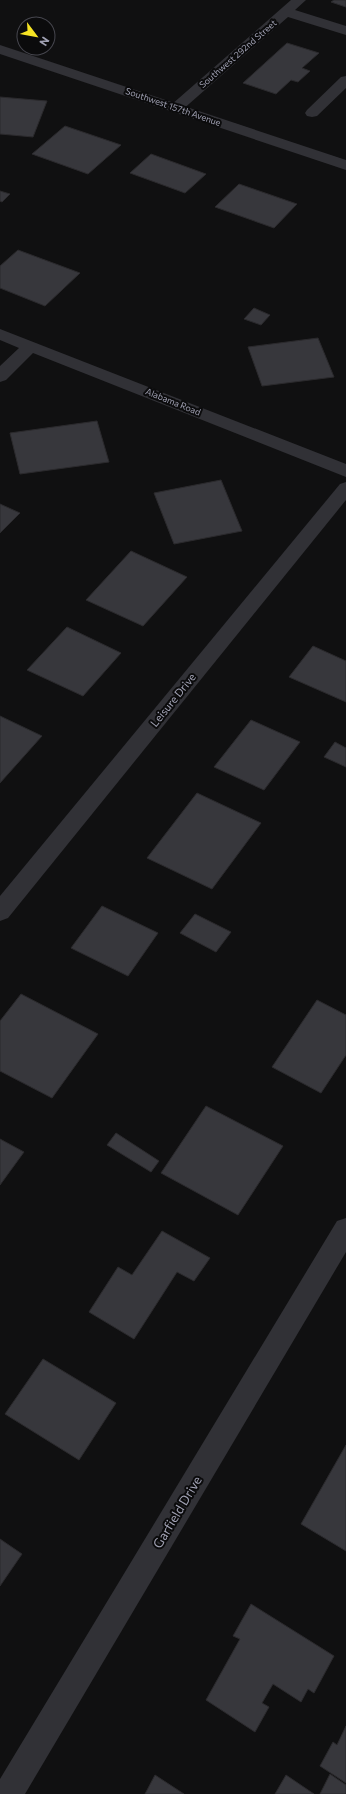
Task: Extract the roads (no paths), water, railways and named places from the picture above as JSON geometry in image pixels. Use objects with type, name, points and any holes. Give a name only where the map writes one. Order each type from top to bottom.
[{"type":"street","name":"Southwest 292nd Street","points":[[176,108],[299,0]]},
{"type":"street","points":[[286,12],[346,31]]},
{"type":"street","name":"Southwest 157th Avenue","points":[[0,49],[346,165]]},
{"type":"street","name":"Alabama Road","points":[[0,334],[346,471]]},
{"type":"street","points":[[0,376],[31,346]]},
{"type":"street","name":"Leisure Drive","points":[[0,912],[346,488]]},
{"type":"street","name":"Garfield Drive","points":[[8,1794],[346,1229]]},
{"type":"lane","points":[[312,113],[346,80]]}]
